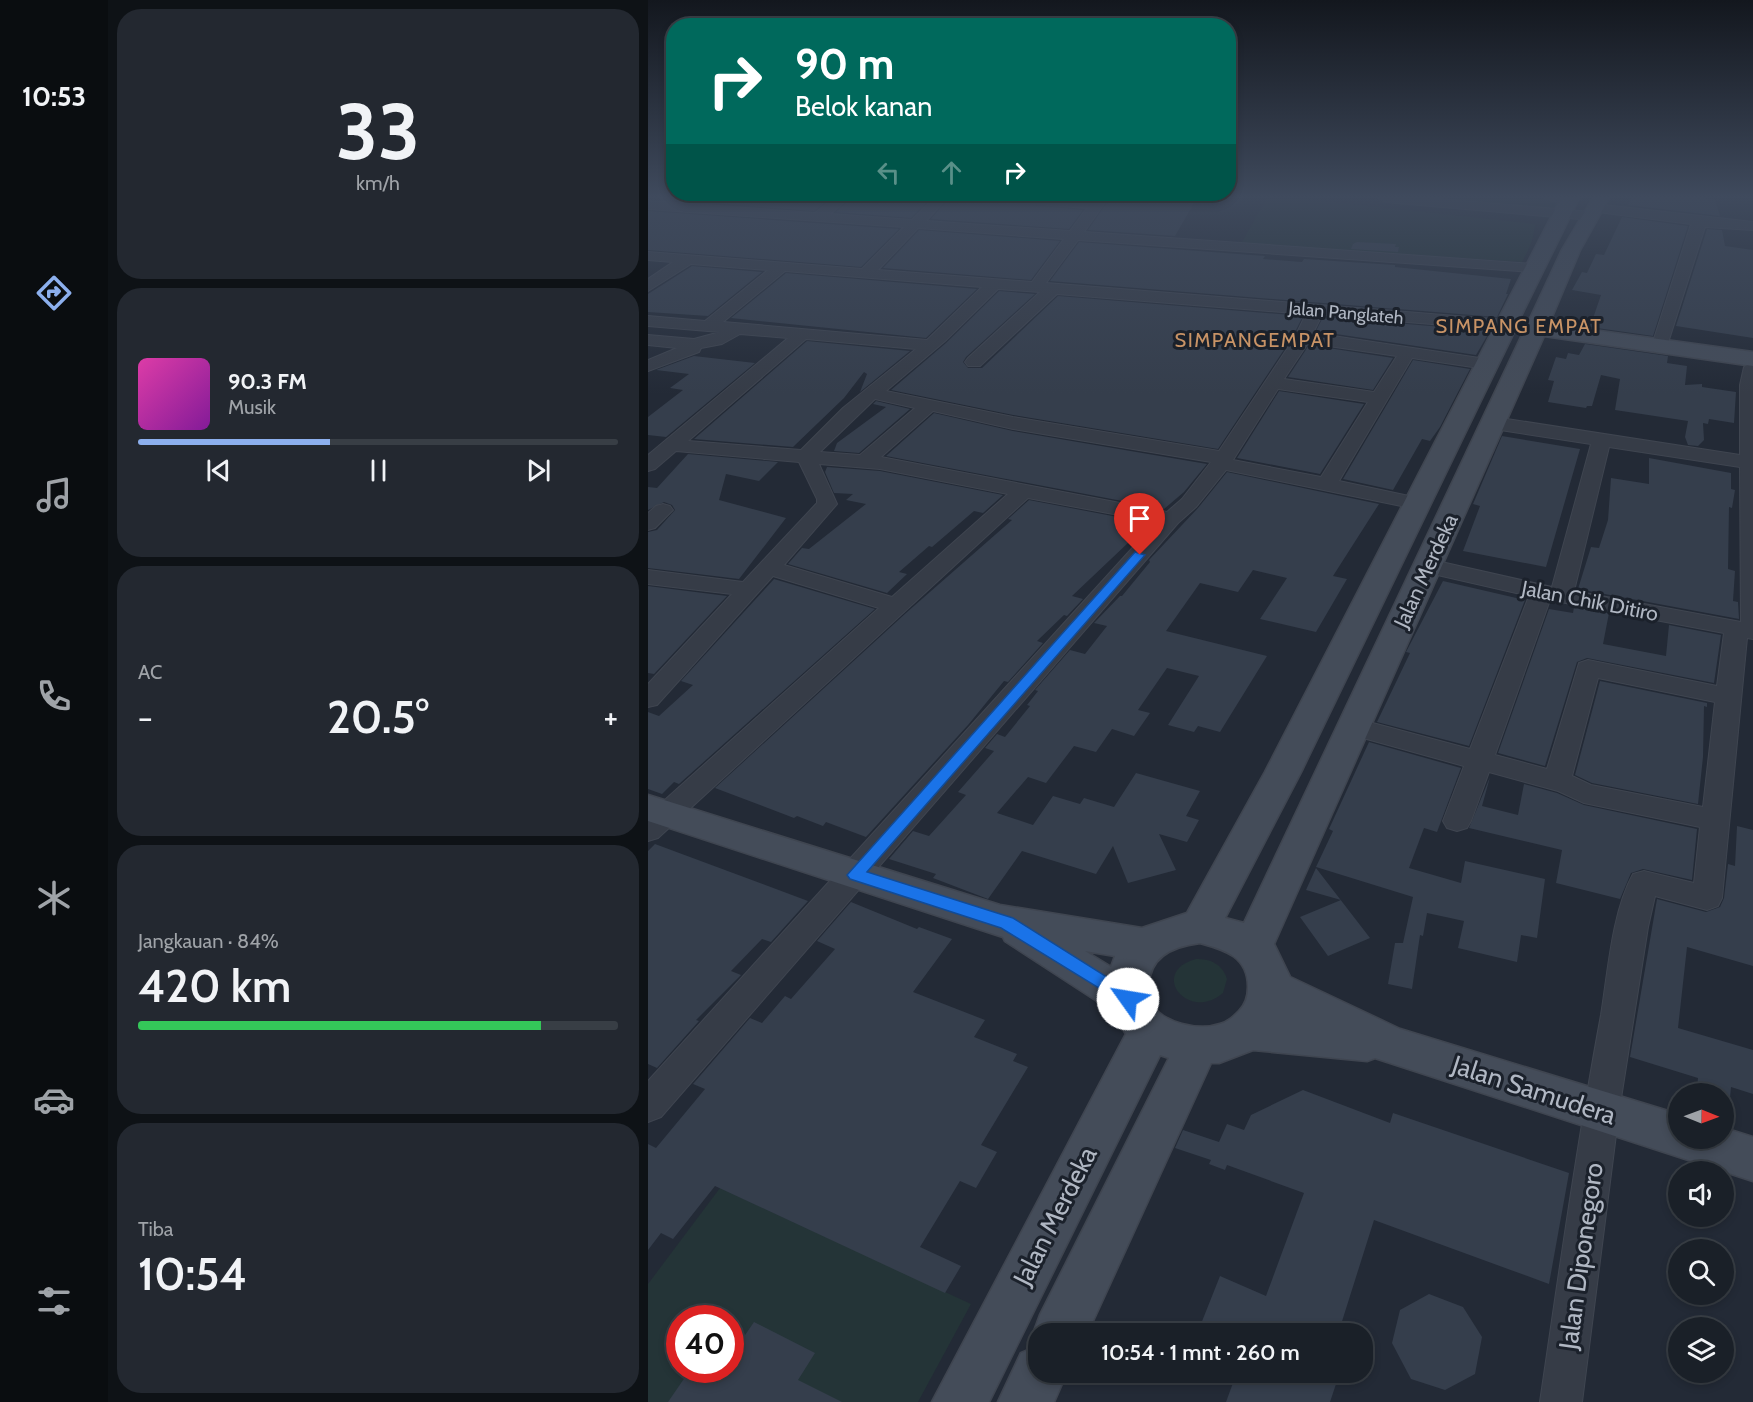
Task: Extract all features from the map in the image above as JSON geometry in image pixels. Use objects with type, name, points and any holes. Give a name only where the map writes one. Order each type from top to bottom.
[{"type":"main road","name":"Jalan Merdeka","points":[[1200,927],[1283,772],[1536,263]]},
{"type":"main road","points":[[1542,335],[1553,321],[1554,284],[1565,263]]},
{"type":"main road","points":[[1505,325],[1542,335],[1634,342],[1753,358]]},
{"type":"main road","name":"Jalan Merdeka","points":[[1253,946],[1494,423],[1542,335]]},
{"type":"main road","points":[[1542,335],[1634,342]]},
{"type":"main road","points":[[654,817],[855,875],[1007,923],[1146,945]]},
{"type":"main road","points":[[1007,923],[1139,1014],[1172,1042],[1197,1046],[1216,1044],[1250,1030],[1269,1003],[1272,988],[1270,973],[1253,946],[1238,936],[1220,929],[1200,927],[1179,929],[1146,945],[1132,963],[1127,977],[1139,1014]]},
{"type":"main road","name":"Jalan Samudera","points":[[1272,988],[1389,1044],[1668,1132]]},
{"type":"main road","name":"Jalan Merdeka","points":[[960,1402],[1139,1014]]},
{"type":"main road","name":"Jalan Samudera","points":[[1250,1030],[1389,1044]]},
{"type":"main road","points":[[1064,1323],[1197,1046]]},
{"type":"main road","points":[[1722,1149],[1753,1159]]},
{"type":"main road","points":[[1026,1402],[1035,1383]]},
{"type":"street","points":[[648,286],[681,263]]},
{"type":"street","name":"Jalan Panglateh","points":[[739,263],[1505,325]]},
{"type":"street","points":[[866,273],[876,263]]},
{"type":"street","points":[[1035,287],[1053,263]]},
{"type":"street","points":[[1470,263],[1534,268]]},
{"type":"street","points":[[1660,345],[1687,263]]},
{"type":"street","points":[[709,326],[781,267]]},
{"type":"street","points":[[806,457],[872,393],[931,345],[994,284]]},
{"type":"street","points":[[974,362],[1054,288]]},
{"type":"street","points":[[648,1106],[1171,519],[1190,503],[1222,461],[1273,383],[1303,337],[1316,310]]},
{"type":"street","points":[[648,321],[931,345]]},
{"type":"street","points":[[648,366],[724,338],[736,328]]},
{"type":"street","points":[[648,465],[802,334]]},
{"type":"street","points":[[1303,337],[1486,364]]},
{"type":"street","points":[[648,340],[702,345]]},
{"type":"street","points":[[1326,485],[1407,353]]},
{"type":"street","points":[[1354,727],[1557,782],[1584,793],[1715,820],[1727,696],[1747,631],[1751,463],[1749,385],[1753,367]]},
{"type":"street","points":[[1273,383],[1381,398]]},
{"type":"street","points":[[872,393],[1013,423],[1222,461],[1416,503]]},
{"type":"street","points":[[864,462],[928,405]]},
{"type":"street","points":[[1494,423],[1751,463]]},
{"type":"street","points":[[1456,821],[1479,760],[1551,594],[1600,441]]},
{"type":"street","points":[[671,445],[864,462],[1171,519]]},
{"type":"street","points":[[648,699],[827,504],[827,499],[806,457]]},
{"type":"street","points":[[654,817],[896,606],[1024,490]]},
{"type":"street","name":"Jalan Chik Ditiro","points":[[1428,566],[1551,594],[1747,631]]},
{"type":"street","points":[[768,567],[896,606]]},
{"type":"street","points":[[648,577],[747,589]]},
{"type":"street","points":[[1557,782],[1588,668],[1727,696]]},
{"type":"street","name":"Jalan Diponegoro","points":[[1561,1402],[1601,1111],[1632,927],[1642,883],[1647,882],[1707,898],[1715,820]]},
{"type":"shaded area","points":[[1196,959],[1215,963],[1227,979],[1223,993],[1210,1001],[1197,1002],[1186,999],[1178,992],[1174,983],[1175,974],[1182,965]]},
{"type":"shaded area","points":[[720,1188],[971,1304],[918,1402],[648,1402],[648,1284]]},
{"type":"building","points":[[816,263],[865,263],[861,267]]},
{"type":"building","points":[[887,263],[1043,263],[1031,280],[883,268]]},
{"type":"building","points":[[1063,263],[1371,263],[1511,279],[1506,294],[1508,294],[1497,317],[1050,281]]},
{"type":"building","points":[[1592,263],[1676,263],[1653,336],[1590,327],[1601,295],[1572,290],[1582,272],[1587,273]]},
{"type":"building","points":[[1696,263],[1753,263],[1753,338],[1676,326]]},
{"type":"building","points":[[692,266],[762,272],[708,316],[648,312],[648,294]]},
{"type":"building","points":[[786,273],[977,289],[926,338],[731,318]]},
{"type":"building","points":[[999,291],[1035,294],[966,357],[963,362],[968,368],[982,368],[1058,296],[1303,316],[1293,336],[1218,449],[1013,415],[891,390],[946,343]]},
{"type":"building","points":[[1323,317],[1490,331],[1476,355],[1316,331]]},
{"type":"building","points":[[807,341],[910,351],[860,392],[867,374],[864,372],[844,398],[793,447],[694,439]]},
{"type":"building","points":[[1585,344],[1668,356],[1667,363],[1687,366],[1685,385],[1702,384],[1702,387],[1736,392],[1734,423],[1709,419],[1708,424],[1703,423],[1704,440],[1698,446],[1688,445],[1685,437],[1688,421],[1615,410],[1620,379],[1601,375],[1592,406],[1586,408],[1548,402],[1554,381],[1548,380],[1556,357],[1566,359],[1568,353],[1579,355]]},
{"type":"building","points":[[1309,345],[1393,358],[1373,390],[1288,377]]},
{"type":"building","points":[[694,356],[755,363],[666,437],[648,435],[648,417],[683,390],[670,388],[689,374],[656,370]]},
{"type":"building","points":[[1413,360],[1470,369],[1440,427],[1430,441],[1422,439],[1393,490],[1343,479]]},
{"type":"building","points":[[1279,391],[1364,404],[1320,474],[1237,458]]},
{"type":"building","points":[[876,401],[910,409],[859,453],[834,451],[837,443],[886,407],[873,404]]},
{"type":"building","points":[[934,413],[1013,431],[1207,464],[1184,492],[1164,509],[886,456]]},
{"type":"building","points":[[1502,436],[1580,449],[1546,567],[1463,551],[1480,506],[1473,504]]},
{"type":"building","points":[[688,454],[778,462],[759,481],[726,474],[719,500],[786,518],[739,579],[648,568],[648,532],[657,530],[675,510],[672,505],[664,502],[648,510],[648,487],[657,488]]},
{"type":"building","points":[[1649,458],[1731,473],[1731,489],[1735,490],[1732,508],[1729,507],[1728,569],[1735,571],[1733,601],[1738,602],[1739,619],[1578,589],[1591,547],[1599,548],[1608,520],[1611,478],[1649,484]]},
{"type":"building","points":[[827,467],[880,471],[1003,495],[983,513],[974,511],[932,547],[929,546],[899,572],[907,574],[887,593],[788,564],[802,548],[809,549],[866,504],[846,500],[853,494],[834,493],[825,472]]},
{"type":"building","points":[[1227,472],[1379,504],[1333,576],[1347,579],[1316,632],[1260,619],[1287,578],[1253,570],[1238,592],[1200,583],[1166,631],[1267,656],[1220,732],[1198,726],[1194,732],[1168,725],[1199,676],[1167,668],[1138,710],[1150,713],[1134,736],[1112,729],[1096,752],[1074,746],[1046,783],[1028,777],[997,813],[1033,825],[1053,796],[1080,804],[1084,798],[1114,807],[1136,773],[1200,791],[1186,816],[1199,820],[1187,842],[1159,834],[1176,870],[1128,883],[1113,846],[1096,874],[1022,851],[988,899],[933,878],[936,874],[889,859],[913,831],[929,836],[966,795],[958,792],[994,751],[985,748],[997,734],[1005,737],[1030,706],[1027,705],[1038,691],[1035,690],[1070,650],[1085,654],[1107,626],[1094,623],[1122,596],[1150,562],[1149,560],[1198,508]]},
{"type":"building","points":[[1029,500],[1149,523],[1072,596],[1083,599],[1037,641],[1043,643],[1008,682],[1004,681],[968,725],[866,837],[826,822],[823,826],[797,816],[794,818],[715,788],[906,613],[1012,520],[1008,519]]},
{"type":"building","points":[[774,579],[875,609],[679,784],[674,782],[662,794],[648,789],[648,712],[659,716],[693,685],[681,681]]},
{"type":"building","points":[[1443,581],[1525,600],[1469,746],[1377,722],[1410,653],[1406,652]]},
{"type":"building","points":[[648,586],[727,596],[654,674],[648,673]]},
{"type":"building","points":[[1574,607],[1609,613],[1603,644],[1666,656],[1669,625],[1721,635],[1714,683],[1587,658],[1577,662],[1545,766],[1498,753],[1549,609],[1573,613]]},
{"type":"building","points":[[1600,681],[1707,703],[1707,707],[1704,706],[1703,757],[1698,804],[1592,783],[1575,775]]},
{"type":"building","points":[[1369,742],[1461,768],[1437,832],[1424,828],[1409,868],[1461,883],[1465,861],[1545,879],[1537,938],[1521,935],[1517,962],[1458,948],[1464,921],[1427,913],[1423,936],[1420,935],[1412,989],[1388,984],[1395,943],[1403,943],[1413,897],[1316,867],[1333,831],[1329,829]]},
{"type":"building","points":[[1490,777],[1482,806],[1518,815],[1524,784],[1557,793],[1584,805],[1697,829],[1692,880],[1643,869],[1631,873],[1620,899],[1556,883],[1562,850],[1469,828]]},
{"type":"building","points":[[1737,826],[1753,830],[1753,966],[1687,947],[1678,1028],[1753,1050],[1753,1094],[1734,1088],[1734,1083],[1698,1083],[1698,1078],[1630,1057],[1657,899],[1706,912],[1720,907],[1724,898],[1728,864],[1735,866]]},
{"type":"building","points":[[655,844],[808,901],[771,942],[762,939],[731,971],[741,975],[696,1020],[699,1021],[657,1068],[648,1064],[648,851]]},
{"type":"building","points":[[1316,868],[1341,900],[1306,890]]},
{"type":"building","points":[[1341,900],[1370,938],[1328,956],[1300,917]]},
{"type":"building","points":[[851,902],[917,929],[919,927],[952,939],[913,992],[985,1020],[974,1037],[1017,1054],[1013,1061],[1028,1067],[981,1145],[997,1152],[976,1188],[960,1181],[920,1247],[961,1266],[945,1293],[715,1186],[673,1239],[661,1233],[648,1250],[648,1144],[656,1148],[705,1089],[693,1084],[750,1018],[762,1023],[785,996],[791,999],[835,949],[817,941]]},
{"type":"building","points":[[1303,1090],[1390,1123],[1393,1113],[1569,1173],[1549,1284],[1374,1220],[1341,1323],[1201,1323],[1220,1276],[1266,1296],[1304,1193],[1227,1165],[1225,1170],[1209,1164],[1211,1160],[1175,1148],[1183,1130],[1219,1142],[1227,1124],[1244,1130],[1251,1115]]},
{"type":"building","points":[[1429,1294],[1463,1307],[1482,1337],[1475,1374],[1445,1390],[1411,1379],[1392,1343],[1400,1310]]},
{"type":"building","points":[[754,1322],[815,1353],[798,1380],[842,1402],[668,1402],[681,1383],[744,1383],[744,1337]]},
{"type":"building","points":[[1233,1383],[1336,1383],[1330,1402],[1226,1402]]},
{"type":"district","name":"SIMPANG EMPAT","points":[[1519,326]]},
{"type":"district","name":"SIMPANGEMPAT","points":[[1255,340]]},
{"type":"route","points":[[1128,999],[1007,923],[855,875],[1140,555]]}]
